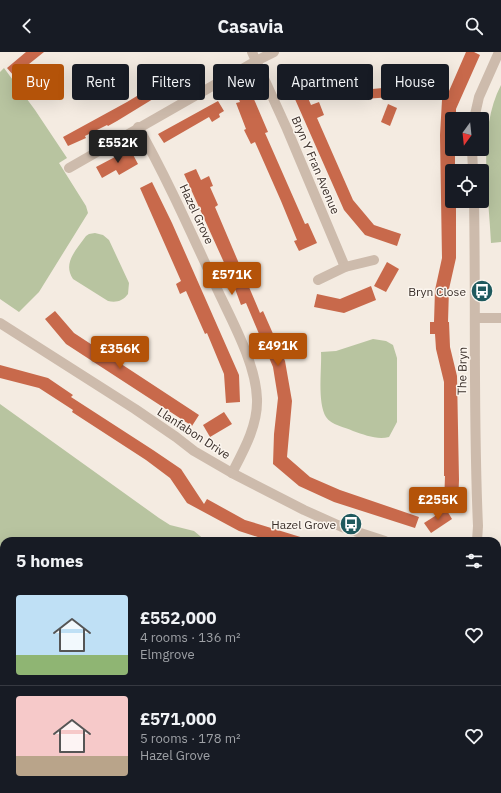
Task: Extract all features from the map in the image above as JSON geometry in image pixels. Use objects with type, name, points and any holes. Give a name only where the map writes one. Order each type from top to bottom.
[{"type":"street","points":[[69,168],[254,56],[274,52]]},
{"type":"street","points":[[476,112],[479,97],[499,52]]},
{"type":"street","name":"Bryn Y Fran Avenue","points":[[254,56],[287,129],[345,267]]},
{"type":"street","name":"Hazel Grove","points":[[138,127],[166,178],[234,324],[248,358],[257,399],[251,430],[245,447],[232,473]]},
{"type":"street","name":"The Bryn","points":[[474,208],[476,318],[474,415],[477,537]]},
{"type":"street","points":[[318,280],[345,267],[374,260]]},
{"type":"street","points":[[476,318],[501,318]]},
{"type":"street","name":"Llanfabon Drive","points":[[0,323],[135,409],[194,451],[232,473],[316,516],[342,527],[373,537]]},
{"type":"green space","points":[[4,68],[12,79],[12,100],[28,100],[67,158],[59,163],[86,206],[88,213],[39,292],[19,312],[0,299],[0,72]]},
{"type":"green space","points":[[501,85],[501,242],[491,243],[489,208],[489,164],[486,164],[486,162],[486,156],[489,156],[489,122]]},
{"type":"green space","points":[[95,233],[103,235],[109,240],[129,283],[128,294],[119,301],[108,301],[73,279],[70,273],[70,262],[75,251],[86,236]]},
{"type":"green space","points":[[373,339],[386,341],[393,345],[397,358],[397,422],[389,437],[384,438],[353,431],[338,426],[328,420],[323,411],[320,385],[321,352],[336,351]]},
{"type":"green space","points":[[0,404],[159,518],[170,525],[194,531],[201,537],[0,537]]},
{"type":"building","points":[[26,52],[44,52],[29,64],[12,64],[12,74],[7,68]]},
{"type":"building","points":[[466,52],[474,52],[480,55],[456,112],[445,112],[445,156],[455,156],[455,164],[445,164],[445,208],[456,208],[456,258],[449,289],[448,322],[450,347],[457,376],[458,505],[444,504],[444,382],[436,349],[435,334],[430,334],[430,322],[434,322],[435,290],[442,258],[440,135],[442,100],[449,100],[449,91]]},
{"type":"building","points":[[381,88],[381,98],[373,98],[373,89]]},
{"type":"building","points":[[137,96],[137,100],[151,100],[108,126],[107,125],[85,136],[86,138],[68,146],[63,137]]},
{"type":"building","points":[[239,100],[254,100],[268,132],[265,133],[305,224],[308,223],[317,243],[299,251],[294,241],[297,240],[255,142],[251,144],[244,130],[246,129],[236,103],[240,102]]},
{"type":"building","points":[[295,100],[309,100],[311,105],[319,102],[324,115],[317,118],[353,200],[374,225],[401,234],[397,246],[365,235],[344,210]]},
{"type":"building","points":[[218,101],[224,111],[219,114],[220,117],[212,122],[209,117],[164,143],[158,134]]},
{"type":"building","points":[[388,104],[397,108],[390,126],[381,122]]},
{"type":"building","points":[[130,149],[138,164],[119,175],[116,170],[102,178],[96,167]]},
{"type":"building","points":[[196,169],[201,180],[209,176],[213,186],[210,187],[218,205],[215,207],[260,313],[263,311],[285,361],[292,401],[287,457],[310,477],[340,490],[419,517],[415,528],[334,502],[299,486],[273,464],[274,434],[278,398],[273,367],[246,303],[241,305],[231,278],[184,174]]},
{"type":"building","points":[[152,182],[172,223],[239,375],[240,402],[226,403],[224,374],[207,333],[205,334],[186,291],[180,294],[176,284],[181,281],[140,188]]},
{"type":"building","points":[[387,262],[399,269],[386,292],[374,286]]},
{"type":"building","points":[[371,286],[376,300],[344,313],[314,307],[317,294],[340,299]]},
{"type":"building","points":[[55,311],[74,333],[199,415],[192,426],[66,344],[45,319]]},
{"type":"building","points":[[0,365],[48,378],[73,395],[71,397],[181,469],[204,504],[207,499],[245,520],[300,537],[258,537],[239,531],[187,503],[170,478],[146,460],[72,412],[73,410],[39,388],[0,378]]},
{"type":"building","points":[[224,412],[232,424],[210,437],[203,425]]},
{"type":"building","points":[[446,509],[452,519],[431,533],[424,523]]},
{"type":"place","name":"Bryn Close","points":[[482,291]]},
{"type":"place","name":"Hazel Grove","points":[[351,524]]}]
